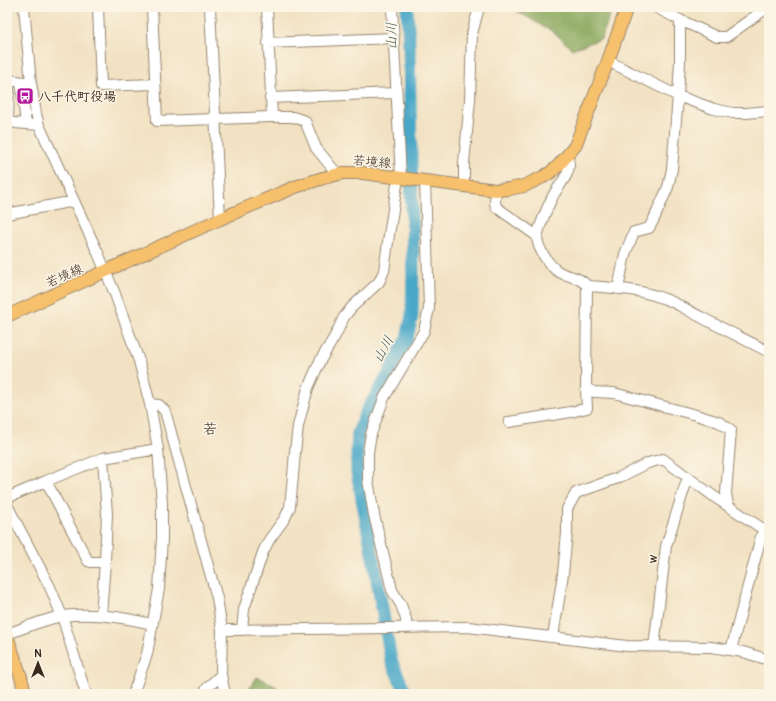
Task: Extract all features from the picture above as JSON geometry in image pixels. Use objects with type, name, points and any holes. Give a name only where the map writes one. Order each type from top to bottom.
[{"type":"main road","name":"若境線","points":[[7,316],[220,219],[295,187],[338,174],[352,172],[362,173],[496,190],[509,189],[529,184],[551,172],[567,157],[575,146],[627,7]]},
{"type":"main road","points":[[7,635],[26,694]]},
{"type":"street","points":[[24,7],[26,124]]},
{"type":"street","points":[[98,7],[101,86],[155,84]]},
{"type":"street","points":[[152,7],[157,121],[272,116],[293,117],[306,121],[316,148],[338,174]]},
{"type":"street","points":[[210,7],[220,219]]},
{"type":"street","points":[[267,7],[272,116]]},
{"type":"street","points":[[242,630],[244,609],[263,552],[269,540],[285,518],[290,507],[298,426],[308,388],[320,361],[344,317],[352,307],[379,282],[384,271],[389,235],[402,178],[392,7]]},
{"type":"street","points":[[464,186],[464,163],[470,100],[472,34],[479,7]]},
{"type":"street","points":[[655,7],[717,37],[726,37],[768,7]]},
{"type":"street","points":[[618,288],[625,254],[634,232],[648,228],[668,187],[672,169],[678,96],[680,20]]},
{"type":"street","points":[[268,43],[394,38]]},
{"type":"street","points":[[608,61],[678,96],[714,109],[733,113],[769,111]]},
{"type":"street","points":[[26,82],[9,80],[8,121],[39,125]]},
{"type":"street","points":[[26,82],[39,125],[116,294],[139,361],[150,404],[158,450],[162,503],[162,538],[159,589],[147,654],[133,694]]},
{"type":"street","points":[[270,98],[396,93]]},
{"type":"street","points":[[536,236],[552,197],[563,182],[569,165],[567,157]]},
{"type":"street","points":[[406,628],[406,619],[401,605],[392,590],[374,515],[368,480],[368,452],[371,434],[384,398],[424,331],[429,308],[423,181]]},
{"type":"street","points":[[496,190],[496,207],[536,236],[540,248],[553,267],[560,272],[585,282],[587,286],[587,408],[509,422]]},
{"type":"street","points":[[7,214],[74,201]]},
{"type":"street","points":[[587,286],[624,288],[663,298],[769,352]]},
{"type":"street","points":[[586,388],[594,392],[614,393],[696,414],[719,422],[731,430],[726,493],[728,505]]},
{"type":"street","points":[[150,404],[159,405],[165,411],[217,598],[222,630],[221,674],[225,694]]},
{"type":"street","points":[[7,498],[103,458],[158,450]]},
{"type":"street","points":[[101,615],[107,514],[103,458]]},
{"type":"street","points":[[553,637],[563,574],[567,509],[576,493],[618,478],[648,463],[663,459],[766,530],[731,650]]},
{"type":"street","name":"w","points":[[654,647],[666,546],[688,477]]},
{"type":"street","points":[[46,481],[88,561],[105,562]]},
{"type":"street","points":[[7,505],[50,587],[62,616],[86,694]]},
{"type":"street","points":[[7,635],[39,622],[62,616],[101,615],[152,624]]},
{"type":"street","points":[[222,630],[468,627],[627,646],[711,647],[743,652],[769,660]]},
{"type":"street","points":[[202,694],[221,674]]},
{"type":"green space","points":[[517,7],[597,7],[610,15],[601,39],[572,49],[555,33],[518,12]]},
{"type":"green space","points":[[257,677],[275,686],[286,694],[245,694]]},
{"type":"waterway","name":"山川","points":[[406,694],[391,660],[357,472],[357,450],[358,433],[366,412],[390,372],[407,338],[412,316],[413,265],[407,7]]},
{"type":"place","name":"八千代町役場","points":[[25,96]]},
{"type":"district","name":"若","points":[[210,429]]}]
